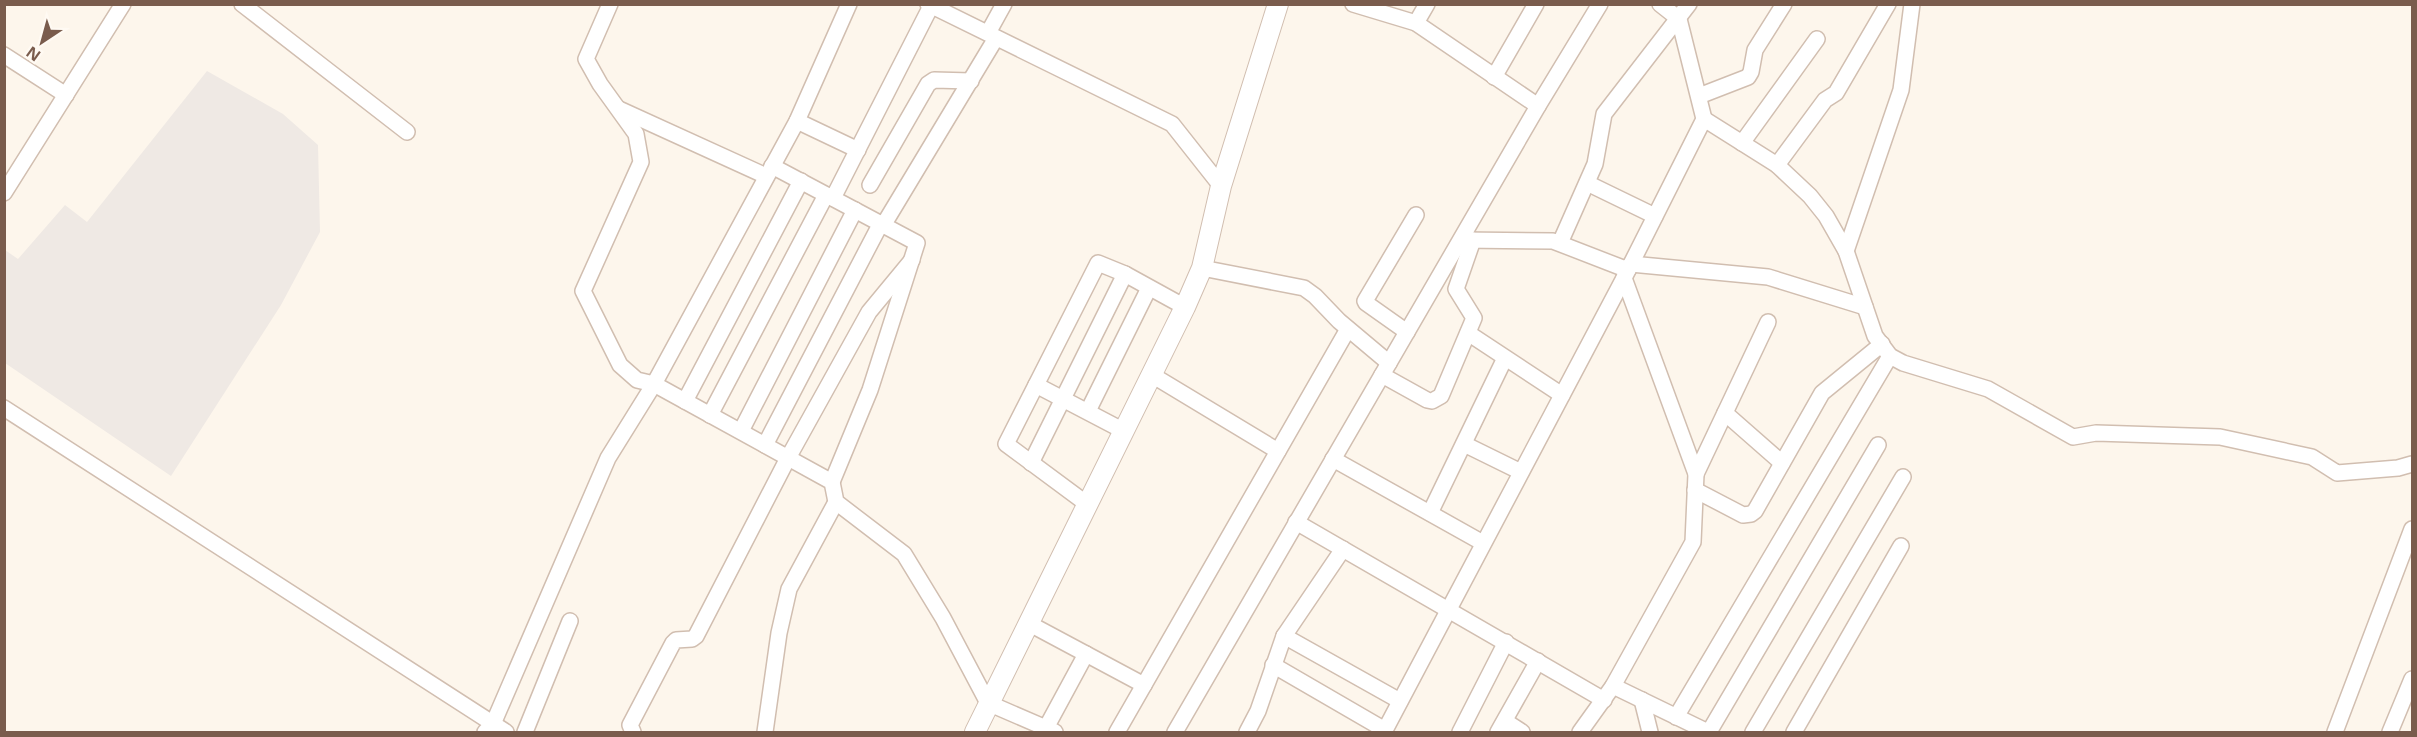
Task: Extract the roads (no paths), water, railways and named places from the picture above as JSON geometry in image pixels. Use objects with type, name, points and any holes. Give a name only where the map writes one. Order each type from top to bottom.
[{"type":"street","points":[[4,193],[123,4]]},
{"type":"street","points":[[242,4],[407,132]]},
{"type":"street","points":[[4,408],[494,729],[608,458],[654,384],[797,121],[849,4]]},
{"type":"street","points":[[765,445],[882,224],[971,81],[1004,4]]},
{"type":"street","points":[[975,732],[1152,375],[1202,268],[1221,186],[1278,4]]},
{"type":"street","points":[[1353,4],[1416,23],[1538,106]]},
{"type":"street","points":[[1416,23],[1427,4]]},
{"type":"street","points":[[1494,77],[1536,4]]},
{"type":"street","points":[[1175,732],[1385,369],[1467,240],[1538,106],[1600,4]]},
{"type":"street","points":[[1273,665],[1384,731],[1627,271],[1704,119],[1680,19],[1660,4]]},
{"type":"street","points":[[1560,243],[1597,158],[1604,114],[1680,19],[1689,4]]},
{"type":"street","points":[[1699,96],[1748,77],[1755,50],[1784,4]]},
{"type":"street","points":[[1777,165],[1825,100],[1836,93],[1888,4]]},
{"type":"street","points":[[1846,251],[1901,90],[1912,4]]},
{"type":"street","points":[[710,415],[830,196],[858,150],[929,5],[1173,124],[1221,186]]},
{"type":"street","points":[[607,6],[586,59],[600,84],[636,134],[641,162],[583,291],[620,365],[637,380],[654,384],[832,482]]},
{"type":"street","points":[[1742,143],[1817,39]]},
{"type":"street","points":[[4,55],[66,94]]},
{"type":"street","points":[[870,185],[928,84],[934,80],[971,81]]},
{"type":"street","points":[[616,108],[769,171],[801,181],[916,242],[917,245],[870,390],[832,482],[836,502],[789,589],[779,633],[765,732]]},
{"type":"street","points":[[1704,119],[1777,165],[1810,196],[1826,216],[1846,251],[1875,336],[1886,350],[1903,363],[1988,389],[2073,437],[2096,434],[2220,437],[2312,457],[2337,473],[2398,468],[2412,464]]},
{"type":"street","points":[[797,121],[858,150]]},
{"type":"street","points":[[685,401],[801,181]]},
{"type":"street","points":[[1587,183],[1655,216]]},
{"type":"street","points":[[741,431],[855,210]]},
{"type":"street","points":[[1407,332],[1366,303],[1365,298],[1416,215]]},
{"type":"street","points":[[1202,268],[1304,288],[1315,296],[1385,369],[1427,400],[1437,399],[1441,396],[1474,316],[1456,291],[1467,240]]},
{"type":"street","points":[[1467,240],[1546,240],[1560,243],[1627,271],[1768,277],[1865,307]]},
{"type":"street","points":[[633,732],[630,725],[673,643],[676,640],[692,639],[696,636],[788,458],[869,312],[912,260]]},
{"type":"street","points":[[1087,504],[1006,444],[1098,263],[1125,274],[1185,307]]},
{"type":"street","points":[[1580,732],[1613,686],[1693,542],[1695,482],[1627,271]]},
{"type":"street","points":[[1031,463],[1125,274]]},
{"type":"street","points":[[1088,411],[1149,288]]},
{"type":"street","points":[[1695,482],[1768,322]]},
{"type":"street","points":[[1117,732],[1348,329]]},
{"type":"street","points":[[1468,333],[1562,395]]},
{"type":"street","points":[[1695,482],[1743,515],[1751,514],[1755,511],[1822,393],[1886,350]]},
{"type":"street","points":[[1676,717],[1886,350]]},
{"type":"street","points":[[781,354],[806,366]]},
{"type":"street","points":[[1430,513],[1505,358]]},
{"type":"street","points":[[1152,375],[1278,451]]},
{"type":"street","points":[[1036,385],[1124,431]]},
{"type":"street","points":[[1725,413],[1782,463]]},
{"type":"street","points":[[1464,444],[1521,472]]},
{"type":"street","points":[[1613,686],[1708,732],[1878,445]]},
{"type":"street","points":[[1333,459],[1483,543]]},
{"type":"street","points":[[1753,732],[1903,477]]},
{"type":"street","points":[[836,502],[903,554],[943,618],[988,704],[1042,729],[1086,654]]},
{"type":"street","points":[[1296,522],[1604,700]]},
{"type":"street","points":[[2336,732],[2412,529]]},
{"type":"street","points":[[1794,732],[1901,546]]},
{"type":"street","points":[[1247,732],[1258,711],[1284,636],[1343,549]]},
{"type":"street","points":[[525,732],[570,621]]},
{"type":"street","points":[[1028,623],[1144,685]]},
{"type":"street","points":[[1284,636],[1400,701]]},
{"type":"street","points":[[1460,732],[1506,642]]},
{"type":"street","points":[[1522,732],[1501,727],[1538,661]]},
{"type":"street","points":[[2390,732],[2412,679]]},
{"type":"street","points":[[1642,700],[1650,732]]}]
